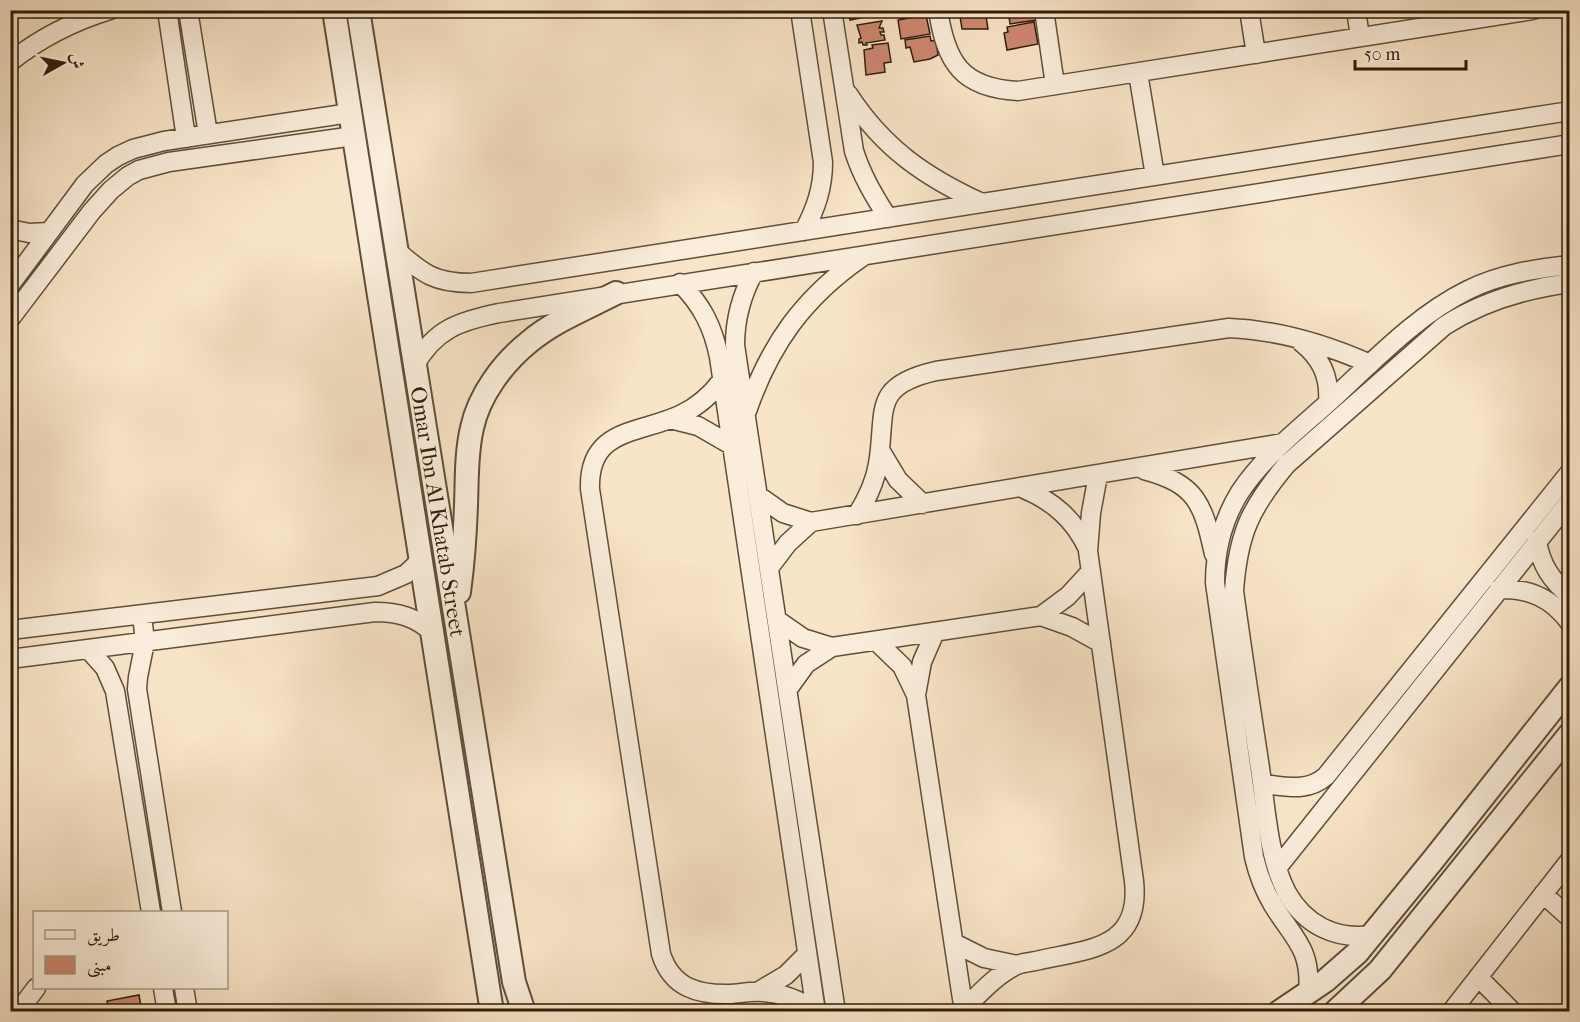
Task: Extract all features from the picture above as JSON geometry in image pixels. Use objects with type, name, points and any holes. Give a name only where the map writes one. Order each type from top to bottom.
[{"type":"street","points":[[10,62],[49,36],[110,10]]},
{"type":"street","points":[[167,10],[186,138]]},
{"type":"street","points":[[188,10],[208,134]]},
{"type":"street","name":"Omar Ibn Al Khatab Street","points":[[334,10],[492,1011]]},
{"type":"street","name":"Omar Ibn Al Khatab Street","points":[[358,10],[514,981],[524,1011]]},
{"type":"street","points":[[800,10],[823,162],[823,180],[819,198],[804,231]]},
{"type":"street","points":[[832,10],[854,151],[861,171],[888,218]]},
{"type":"street","points":[[938,10],[947,50],[959,68],[976,82],[996,90],[1018,91],[1533,10]]},
{"type":"street","points":[[1044,10],[1055,85]]},
{"type":"street","points":[[1249,10],[1256,54]]},
{"type":"street","points":[[1356,10],[1360,37]]},
{"type":"street","points":[[1138,73],[1155,176]]},
{"type":"street","points":[[844,87],[874,130],[899,154],[934,180],[982,203]]},
{"type":"street","points":[[396,250],[418,269],[433,278],[471,283],[1569,111]]},
{"type":"street","points":[[11,285],[85,184],[106,164],[133,149],[148,144],[208,134],[350,113]]},
{"type":"street","points":[[10,319],[101,200],[128,176],[158,164],[354,136]]},
{"type":"street","points":[[1396,138],[1402,170]]},
{"type":"street","points":[[415,365],[424,349],[458,323],[499,313],[867,253],[1569,144]]},
{"type":"street","points":[[360,177],[370,183],[381,180],[384,173]]},
{"type":"street","points":[[368,225],[378,216],[384,216],[392,221]]},
{"type":"street","points":[[10,229],[29,233],[49,232]]},
{"type":"street","points":[[746,413],[768,359],[789,326],[821,289],[867,253]]},
{"type":"street","points":[[1371,935],[1356,938],[1342,936],[1316,924],[1295,905],[1282,880],[1268,831],[1262,784],[1228,612],[1215,584],[1220,537],[1228,514],[1240,493],[1268,457],[1400,336],[1451,299],[1482,284],[1530,270],[1569,265]]},
{"type":"street","points":[[754,272],[741,300],[735,330],[735,345],[836,1011]]},
{"type":"street","points":[[10,278],[11,285]]},
{"type":"street","points":[[680,283],[697,302],[716,340],[816,1011]]},
{"type":"street","points":[[1308,993],[1309,978],[1305,955],[1268,897],[1254,857],[1228,612],[1234,591],[1242,536],[1252,511],[1292,459],[1444,326],[1487,302],[1513,293],[1569,283]]},
{"type":"street","points":[[456,620],[463,553],[468,452],[472,426],[481,402],[499,372],[530,341],[551,327],[616,293]]},
{"type":"street","points":[[857,515],[871,491],[875,478],[880,450],[881,418],[885,404],[893,391],[904,381],[917,375],[936,370],[1215,329],[1258,330],[1337,351],[1370,364]]},
{"type":"street","points":[[1400,336],[1414,351]]},
{"type":"street","points":[[1297,339],[1320,360],[1328,383],[1328,403]]},
{"type":"street","points":[[722,380],[700,403],[670,419],[647,425],[610,440],[597,456],[590,475],[621,702],[665,968],[678,981],[694,990],[712,994],[759,991],[788,996],[816,1011]]},
{"type":"street","points":[[670,419],[704,429],[732,445]]},
{"type":"street","points":[[759,496],[783,513],[811,522],[1284,443]]},
{"type":"street","points":[[880,450],[898,480],[923,504]]},
{"type":"street","points":[[1139,468],[1170,478],[1184,486],[1195,497],[1205,518],[1216,560]]},
{"type":"street","points":[[1278,867],[1569,472]]},
{"type":"street","points":[[964,1010],[989,985],[1017,965],[1099,947],[1112,941],[1120,934],[1132,915],[1135,904],[1134,881],[1088,551],[1090,513],[1098,475]]},
{"type":"street","points":[[1022,488],[1050,502],[1062,512],[1077,530],[1088,551]]},
{"type":"street","points":[[1262,784],[1301,788],[1319,783],[1499,589],[1569,501]]},
{"type":"street","points":[[769,568],[788,543],[811,522]]},
{"type":"street","points":[[1537,541],[1543,564],[1557,593],[1559,610],[1569,623]]},
{"type":"street","points":[[10,630],[378,586],[406,574],[422,559]]},
{"type":"street","points":[[788,689],[806,664],[818,654],[832,647],[1041,616],[1068,596],[1091,571]]},
{"type":"street","points":[[1499,589],[1557,593]]},
{"type":"street","points":[[10,659],[375,612],[411,617],[421,622],[433,633]]},
{"type":"street","points":[[142,615],[145,642],[137,689],[172,911]]},
{"type":"street","points":[[1041,616],[1072,627],[1101,643]]},
{"type":"street","points":[[777,620],[803,638],[832,647]]},
{"type":"street","points":[[916,695],[922,662],[935,632]]},
{"type":"street","points":[[876,641],[902,666],[916,695],[964,1010]]},
{"type":"street","points":[[88,649],[105,668],[115,691],[151,911]]},
{"type":"street","points":[[1279,1011],[1342,968],[1433,860],[1569,687]]},
{"type":"street","points":[[1335,1011],[1380,970],[1569,734]]},
{"type":"street","points":[[455,778],[481,775]]},
{"type":"street","points":[[783,789],[802,786]]},
{"type":"street","points":[[135,812],[155,809]]},
{"type":"street","points":[[1433,860],[1454,877]]},
{"type":"street","points":[[1451,1011],[1569,860]]},
{"type":"street","points":[[1543,894],[1569,918]]},
{"type":"street","points":[[954,943],[984,958],[1017,965]]},
{"type":"street","points":[[759,991],[786,975],[807,954]]},
{"type":"street","points":[[1478,977],[1514,1011]]},
{"type":"street","points":[[18,1011],[34,989]]},
{"type":"street","points":[[165,1001],[186,1000]]},
{"type":"building","points":[[848,10],[880,10],[880,14],[850,20]]},
{"type":"building","points":[[900,10],[926,10],[927,14],[901,19]]},
{"type":"building","points":[[959,10],[985,10],[988,29],[962,29]]},
{"type":"building","points":[[1008,10],[1035,10],[1037,20],[1010,24]]},
{"type":"building","points":[[1075,10],[1097,10],[1097,13],[1076,16]]},
{"type":"building","points":[[926,15],[930,34],[901,39],[898,20]]},
{"type":"building","points":[[882,21],[879,28],[883,28],[884,32],[880,32],[884,35],[885,40],[866,43],[867,45],[859,43],[861,38],[857,25]]},
{"type":"building","points":[[1034,22],[1038,44],[1007,50],[1004,33],[1008,32],[1007,27]]},
{"type":"building","points":[[930,36],[931,41],[939,40],[938,55],[914,62],[910,47],[906,48],[905,40]]},
{"type":"building","points":[[888,43],[891,62],[884,63],[885,72],[866,75],[864,50],[873,48],[872,45]]},
{"type":"building","points":[[139,995],[142,1012],[109,1012],[107,1001]]}]
